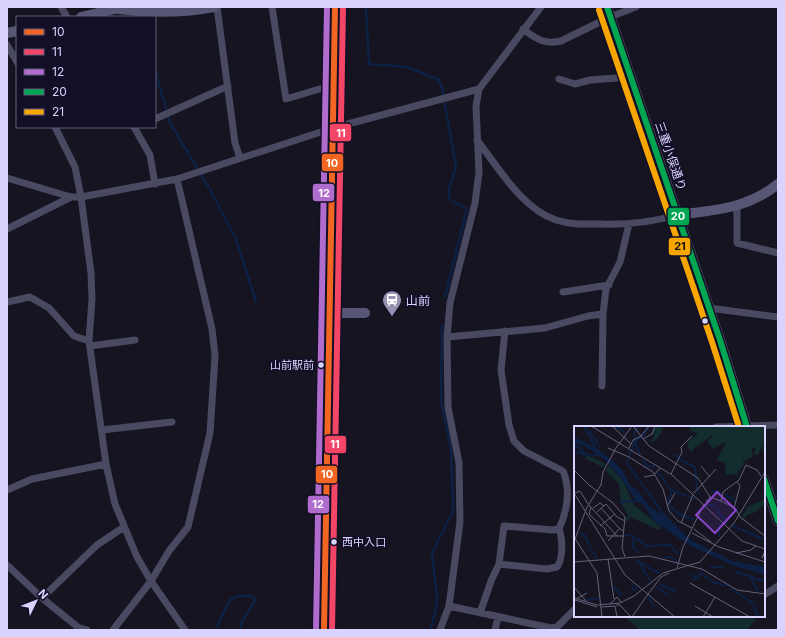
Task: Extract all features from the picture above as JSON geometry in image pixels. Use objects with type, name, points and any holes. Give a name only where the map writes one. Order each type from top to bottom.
[{"type":"main road","points":[[85,16],[130,7]]},
{"type":"main road","points":[[119,8],[147,13],[192,11],[215,7]]},
{"type":"main road","points":[[324,630],[335,7]]},
{"type":"main road","name":"三重小俣通り","points":[[608,12],[709,308],[747,426]]},
{"type":"main road","points":[[677,215],[737,206],[760,198],[778,184]]},
{"type":"main road","points":[[329,313],[365,313]]},
{"type":"main road","points":[[765,482],[778,521]]},
{"type":"street","points":[[61,7],[66,16]]},
{"type":"street","points":[[215,7],[236,143],[240,158]]},
{"type":"street","points":[[272,7],[286,99],[333,85]]},
{"type":"street","points":[[440,630],[449,606],[460,522],[460,463],[448,407],[447,337],[450,303],[475,203],[480,172],[476,106],[479,89],[541,7]]},
{"type":"street","points":[[523,29],[542,42],[552,43],[561,41],[608,12],[636,7]]},
{"type":"street","points":[[7,45],[16,60]]},
{"type":"street","points":[[559,79],[575,84],[590,80],[630,77]]},
{"type":"street","points":[[156,120],[228,86]]},
{"type":"street","points":[[7,178],[71,197],[81,197],[155,184],[201,173],[240,158],[333,128],[479,89]]},
{"type":"street","points":[[56,128],[75,167],[81,197],[91,273],[92,299],[89,344],[106,464],[115,504],[151,581],[185,630]]},
{"type":"street","points":[[136,128],[150,155],[155,184]]},
{"type":"street","points":[[477,140],[501,174],[524,198],[541,213],[555,220],[572,224],[629,224],[658,221],[677,215]]},
{"type":"street","points":[[113,630],[151,581],[169,551],[188,527],[210,433],[215,356],[212,328],[177,179]]},
{"type":"street","points":[[7,230],[71,197]]},
{"type":"street","points":[[737,206],[737,243],[778,253]]},
{"type":"street","points":[[602,386],[603,314],[609,285],[620,262],[629,224]]},
{"type":"street","points":[[563,292],[609,285]]},
{"type":"street","points":[[7,302],[30,297],[49,308],[74,336],[89,344],[135,340]]},
{"type":"street","points":[[709,308],[778,317]]},
{"type":"street","points":[[447,337],[545,328],[588,316],[603,314]]},
{"type":"street","points":[[499,564],[547,570],[557,567],[560,562],[561,534],[559,529],[567,506],[566,477],[563,471],[519,447],[509,425],[501,370],[505,331]]},
{"type":"street","points":[[102,430],[172,422]]},
{"type":"street","points":[[747,426],[778,425]]},
{"type":"street","points":[[7,490],[32,479],[106,464]]},
{"type":"street","points":[[42,598],[97,545],[124,526]]},
{"type":"street","points":[[480,614],[491,581],[499,564],[504,526],[553,530],[559,529]]},
{"type":"street","points":[[7,565],[42,598],[79,628],[87,630]]},
{"type":"street","points":[[765,595],[778,586]]},
{"type":"street","points":[[449,606],[480,614],[551,628],[558,627],[574,610]]},
{"type":"street","points":[[496,630],[498,617]]},
{"type":"green space","points":[[625,617],[753,617],[756,620],[748,628],[750,630],[640,630]]},
{"type":"waterway","points":[[366,7],[369,64],[407,67],[439,80],[442,88],[456,166],[449,189],[449,199],[467,209],[445,297]]},
{"type":"waterway","points":[[156,74],[170,123],[208,186],[236,239],[256,302]]},
{"type":"waterway","points":[[430,630],[436,610],[437,598],[432,553],[452,513],[453,507],[451,448],[441,401],[442,325]]},
{"type":"waterway","points":[[215,630],[226,607],[232,599],[235,597],[251,596],[255,600],[242,622],[240,630]]},
{"type":"transit line","name":"12","points":[[316,630],[327,7]]},
{"type":"transit line","name":"10","points":[[324,630],[335,7]]},
{"type":"transit line","name":"11","points":[[332,630],[343,7]]},
{"type":"transit line","name":"20","points":[[607,7],[720,340],[747,426]]},
{"type":"transit line","name":"21","points":[[599,10],[712,342],[739,426]]},
{"type":"transit line","name":"20","points":[[765,482],[778,521]]},
{"type":"place","name":"山前","points":[[392,317]]},
{"type":"place","name":"山前駅前","points":[[321,365]]},
{"type":"place","name":"西中入口","points":[[334,542]]}]
